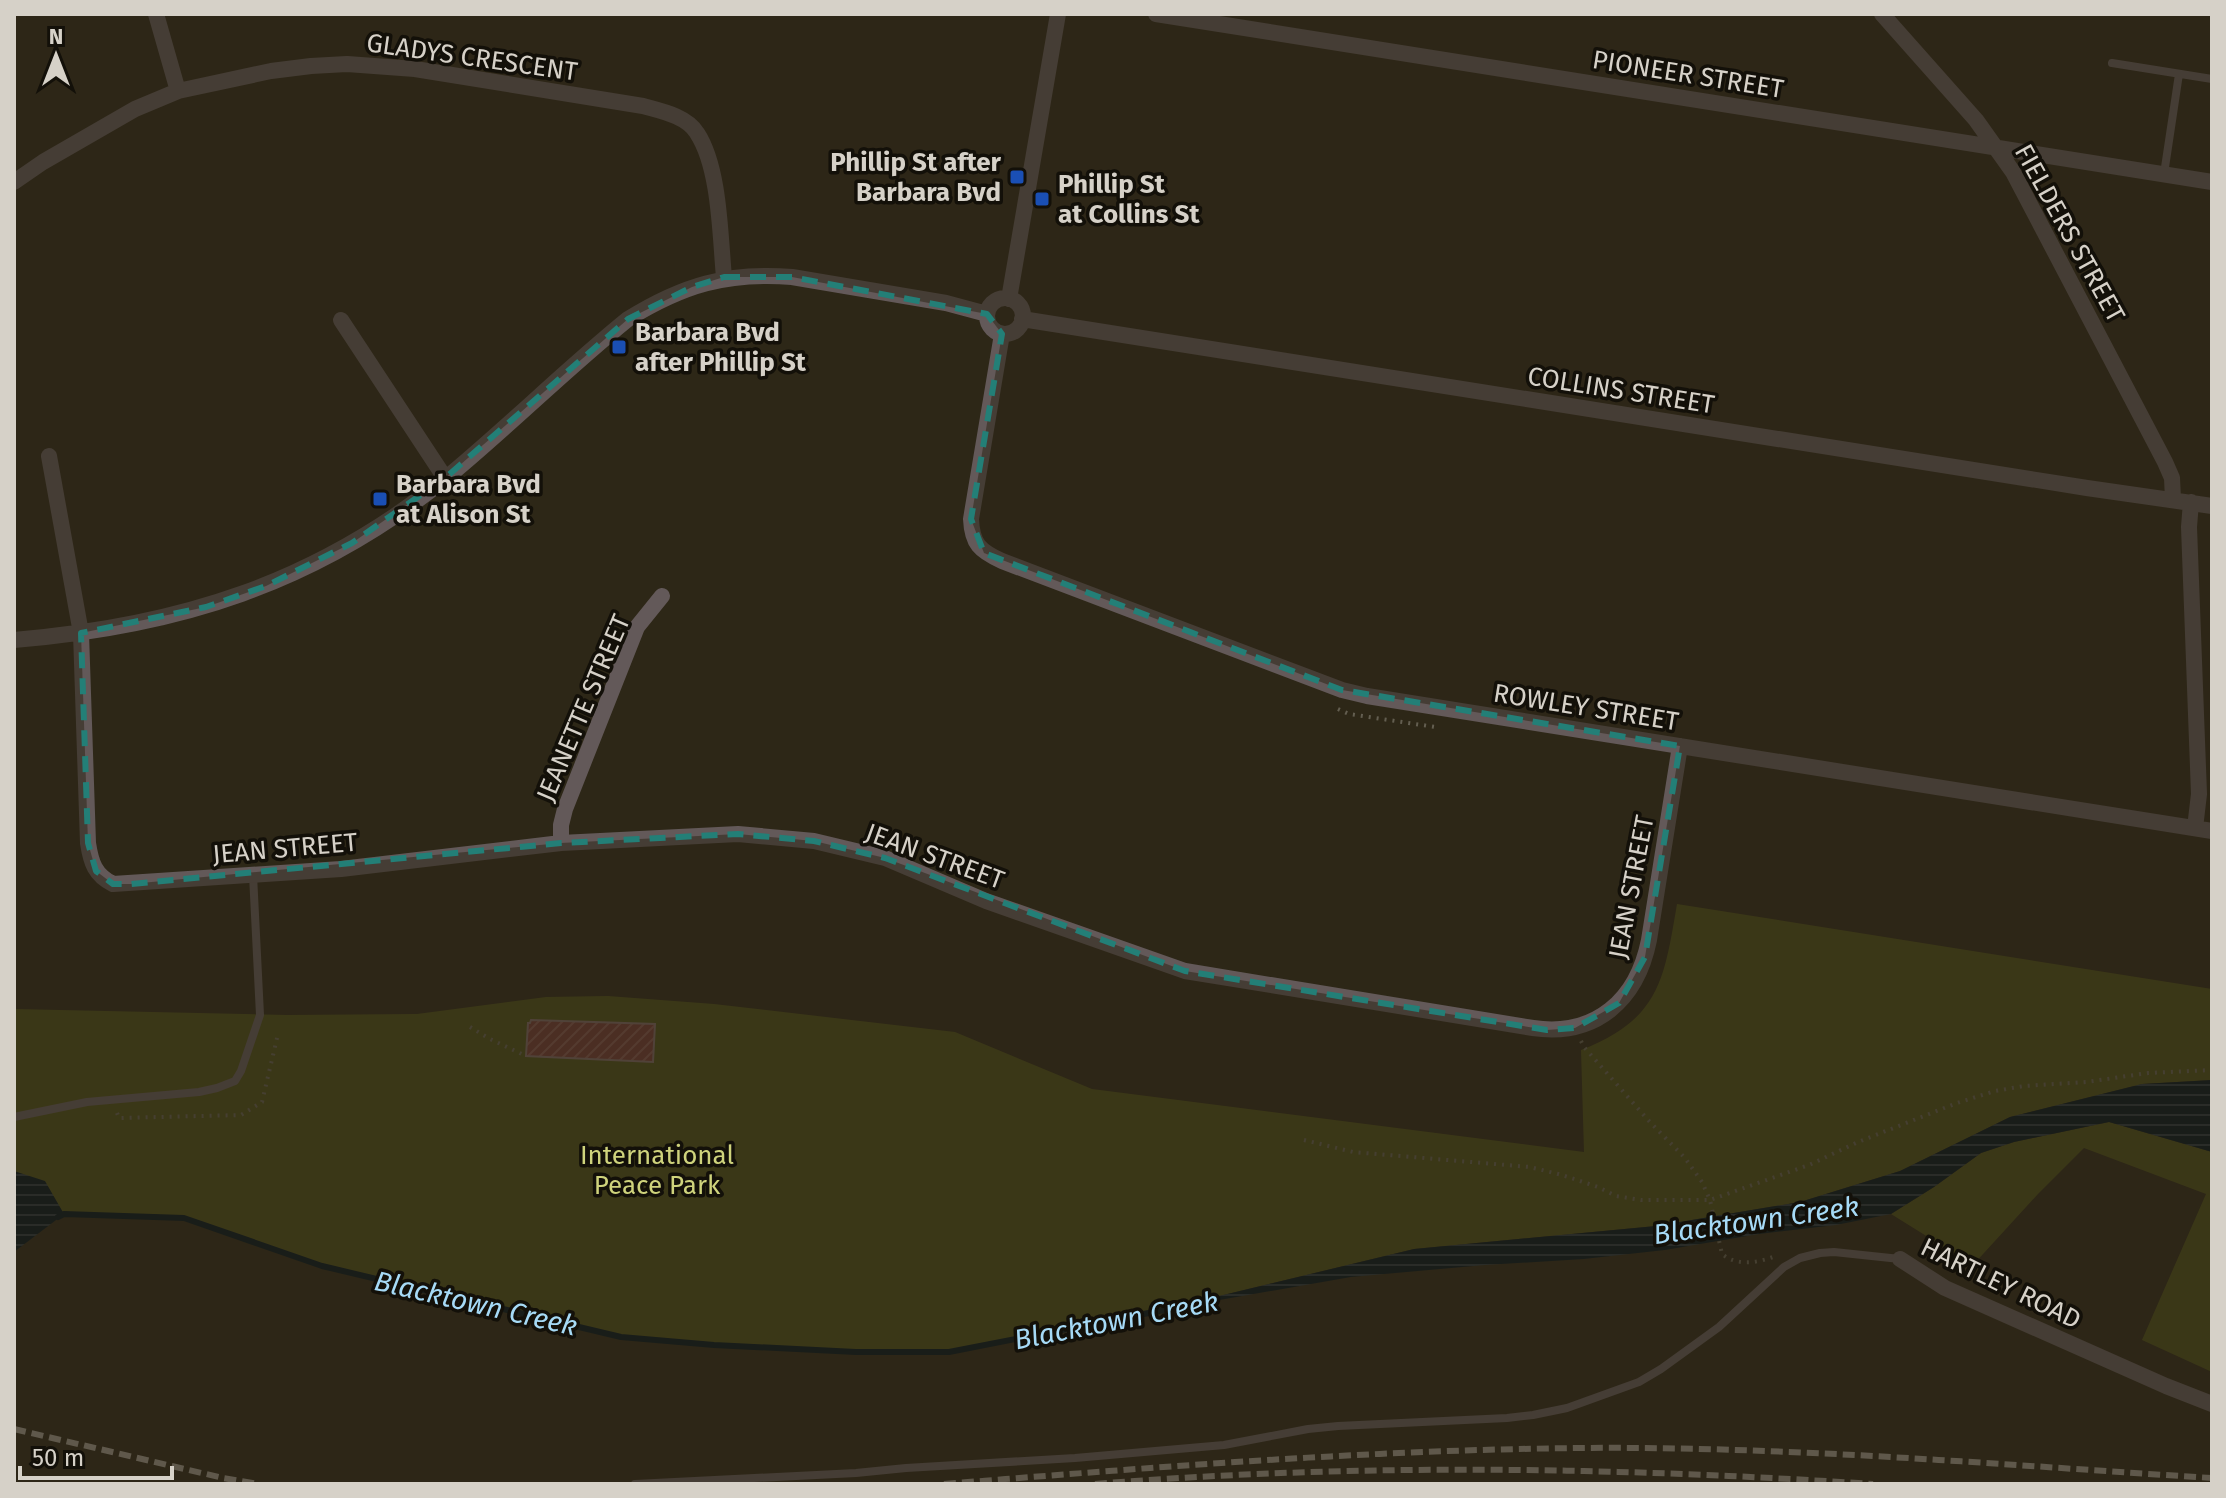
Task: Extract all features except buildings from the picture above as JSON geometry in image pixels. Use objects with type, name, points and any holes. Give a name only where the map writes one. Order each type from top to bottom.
[{"type":"street","points":[[156,14],[178,91]]},
{"type":"street","points":[[1009,299],[1058,14]]},
{"type":"street","name":"PIONEER STREET","points":[[1156,14],[2212,182]]},
{"type":"street","name":"FIELDERS STREET","points":[[1882,14],[1953,93],[2013,172],[2165,462],[2172,478],[2173,499]]},
{"type":"street","name":"GLADYS CRESCENT","points":[[14,182],[135,109],[178,91],[271,71],[347,64],[415,69],[643,106],[668,112],[697,131],[711,164],[724,277]]},
{"type":"street","points":[[14,640],[133,625],[184,613],[266,586],[352,543],[445,478],[628,319],[692,287],[724,277],[792,277],[946,303],[987,314]]},
{"type":"street","points":[[1009,299],[1021,309],[1022,319],[1018,330],[1002,334],[991,327],[987,314],[995,301],[1009,299]]},
{"type":"street","name":"COLLINS STREET","points":[[1022,319],[2212,506]]},
{"type":"street","points":[[341,320],[445,478]]},
{"type":"street","name":"ROWLEY STREET","points":[[1002,334],[971,519],[972,532],[978,545],[984,553],[1002,561],[1342,690],[1367,696],[2204,830]]},
{"type":"street","name":"JEAN STREET","points":[[49,456],[81,633],[90,859],[96,871],[113,884],[341,869],[561,843],[738,834],[814,841],[885,858],[986,901],[1185,971],[1547,1030],[1575,1028],[1619,1003],[1641,970],[1649,940],[1680,746]]},
{"type":"street","points":[[2191,502],[2189,527],[2199,809],[2204,830]]},
{"type":"street","name":"JEANETTE STREET","points":[[561,843],[565,809],[637,627],[662,596]]},
{"type":"street","name":"HARTLEY ROAD","points":[[1900,1259],[1945,1288],[2212,1404]]},
{"type":"lane","points":[[2112,63],[2212,79]]},
{"type":"lane","points":[[2164,174],[2179,74]]},
{"type":"lane","points":[[14,1117],[87,1102],[199,1092],[235,1081],[260,1015],[253,875]]},
{"type":"lane","name":"HARTLEY ROAD","points":[[635,1484],[1075,1458],[1224,1445],[1338,1426],[1533,1415],[1567,1408],[1639,1382],[1719,1327],[1784,1267],[1800,1258],[1834,1252],[1900,1259]]},
{"type":"path","points":[[470,1027],[526,1056]]},
{"type":"path","points":[[1575,1028],[1584,1047],[1685,1158],[1702,1182],[1710,1200],[1720,1247]]},
{"type":"path","points":[[1304,1140],[1353,1152],[1530,1167],[1586,1183],[1616,1196],[1641,1200],[1710,1200],[1809,1165],[1858,1142],[1995,1091],[2148,1073],[2212,1070]]},
{"type":"highlighted area","points":[[724,277],[792,277],[987,314],[1002,334],[971,519],[984,553],[1342,690],[1680,746],[1645,957],[1619,1003],[1575,1028],[1547,1030],[1185,971],[885,858],[814,841],[738,834],[561,843],[131,884],[113,884],[96,871],[88,843],[81,633],[206,607],[266,586],[352,543],[445,478],[628,319],[692,287]]},
{"type":"green space","name":"International Peace Park","points":[[1677,904],[2212,989],[2212,1080],[2142,1084],[2010,1117],[1900,1171],[1800,1202],[1656,1226],[1414,1249],[1157,1311],[949,1352],[856,1352],[621,1337],[322,1266],[184,1218],[64,1214],[14,1203],[14,1009],[287,1015],[417,1014],[546,997],[608,996],[714,1004],[955,1032],[1092,1089],[1584,1152],[1581,1050],[1628,1025],[1654,994],[1668,955]]},
{"type":"green space","points":[[2109,1122],[2212,1152],[2212,1372],[2142,1340],[2206,1194],[2084,1148],[1973,1265],[1891,1214],[1981,1153],[2014,1142]]},
{"type":"water","points":[[2212,1080],[2212,1152],[2109,1122],[2014,1142],[1981,1153],[1891,1214],[1836,1225],[1584,1259],[1351,1277],[1157,1311],[1414,1249],[1656,1226],[1800,1202],[1900,1171],[2010,1117],[2142,1084]]},
{"type":"water","points":[[14,1171],[45,1181],[64,1214],[14,1252]]},
{"type":"waterway","name":"Blacktown Creek","points":[[58,1217],[64,1214],[184,1218],[322,1266],[621,1337],[714,1345],[856,1352],[949,1352],[1164,1310]]},
{"type":"railway","points":[[14,1429],[258,1484]]},
{"type":"railway","points":[[944,1484],[1342,1456],[1581,1448],[1818,1453],[2212,1478]]},
{"type":"railway","points":[[1095,1484],[1387,1470],[1582,1471],[1873,1484]]},
{"type":"place","name":"Phillip St after Barbara Bvd","points":[[1017,177]]},
{"type":"place","name":"Phillip St at Collins St","points":[[1042,199]]},
{"type":"place","name":"Barbara Bvd after Phillip St","points":[[619,347]]},
{"type":"place","name":"Barbara Bvd at Alison St","points":[[380,499]]}]
